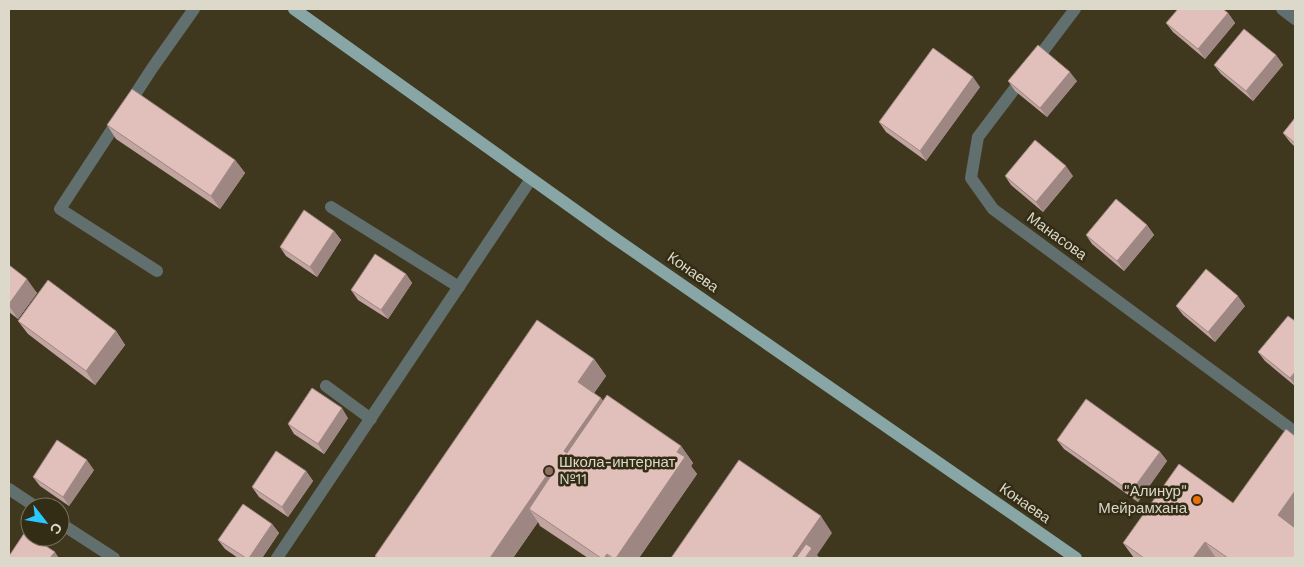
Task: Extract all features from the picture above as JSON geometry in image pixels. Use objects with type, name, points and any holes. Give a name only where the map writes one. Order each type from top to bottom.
[{"type":"main road","name":"Конаева","points":[[294,9],[531,179],[1076,558]]},
{"type":"street","points":[[157,271],[60,209],[153,67],[194,9]]},
{"type":"street","name":"Манасова","points":[[1075,9],[978,137],[971,178],[993,209],[1295,432]]},
{"type":"street","points":[[1282,9],[1295,19]]},
{"type":"street","points":[[278,558],[531,179]]},
{"type":"street","points":[[331,207],[459,287]]},
{"type":"street","points":[[326,386],[371,419]]},
{"type":"street","points":[[9,489],[21,497]]},
{"type":"street","points":[[70,529],[114,558]]},
{"type":"building","points":[[1178,9],[1223,9],[1228,13],[1198,49],[1166,23]]},
{"type":"building","points":[[1244,29],[1276,55],[1246,91],[1214,65]]},
{"type":"building","points":[[1038,45],[1070,72],[1040,108],[1008,81]]},
{"type":"building","points":[[933,48],[973,77],[920,151],[879,122]]},
{"type":"building","points":[[132,89],[235,160],[211,196],[107,125]]},
{"type":"building","points":[[1295,118],[1295,143],[1283,133]]},
{"type":"building","points":[[1035,140],[1066,166],[1036,202],[1005,176]]},
{"type":"building","points":[[1116,199],[1147,225],[1117,261],[1086,235]]},
{"type":"building","points":[[304,210],[334,231],[310,267],[280,247]]},
{"type":"building","points":[[375,254],[406,274],[381,310],[351,290]]},
{"type":"building","points":[[9,265],[27,279],[9,304]]},
{"type":"building","points":[[1206,269],[1238,296],[1208,332],[1176,306]]},
{"type":"building","points":[[48,280],[116,331],[86,371],[18,321]]},
{"type":"building","points":[[1288,316],[1295,321],[1295,372],[1290,378],[1258,352]]},
{"type":"building","points":[[537,320],[594,359],[578,382],[601,398],[564,451],[567,453],[607,395],[681,446],[677,452],[685,457],[616,558],[607,554],[604,558],[601,558],[529,509],[552,474],[549,472],[490,558],[378,558],[375,556]]},
{"type":"building","points":[[312,388],[342,408],[318,444],[288,424]]},
{"type":"building","points":[[1086,399],[1160,452],[1131,492],[1057,440]]},
{"type":"building","name":"\"Алинур\" Мейрамхана","points":[[1286,429],[1295,436],[1295,491],[1278,515],[1295,528],[1295,558],[1228,558],[1205,542],[1193,558],[1144,558],[1123,543],[1179,464],[1233,503]]},
{"type":"building","points":[[57,440],[87,460],[63,497],[33,477]]},
{"type":"building","points":[[276,451],[306,471],[282,507],[252,487]]},
{"type":"building","points":[[739,460],[821,516],[792,558],[671,558]]},
{"type":"building","points":[[243,504],[272,524],[249,558],[246,558],[218,540]]},
{"type":"building","points":[[20,540],[20,547],[47,547],[55,552],[50,558],[9,558]]},
{"type":"building","points":[[806,544],[812,548],[805,558],[796,558]]},
{"type":"place","name":"Школа-интернат №11","points":[[549,471]]},
{"type":"place","name":"\"Алинур\" Мейрамхана","points":[[1197,500]]}]
